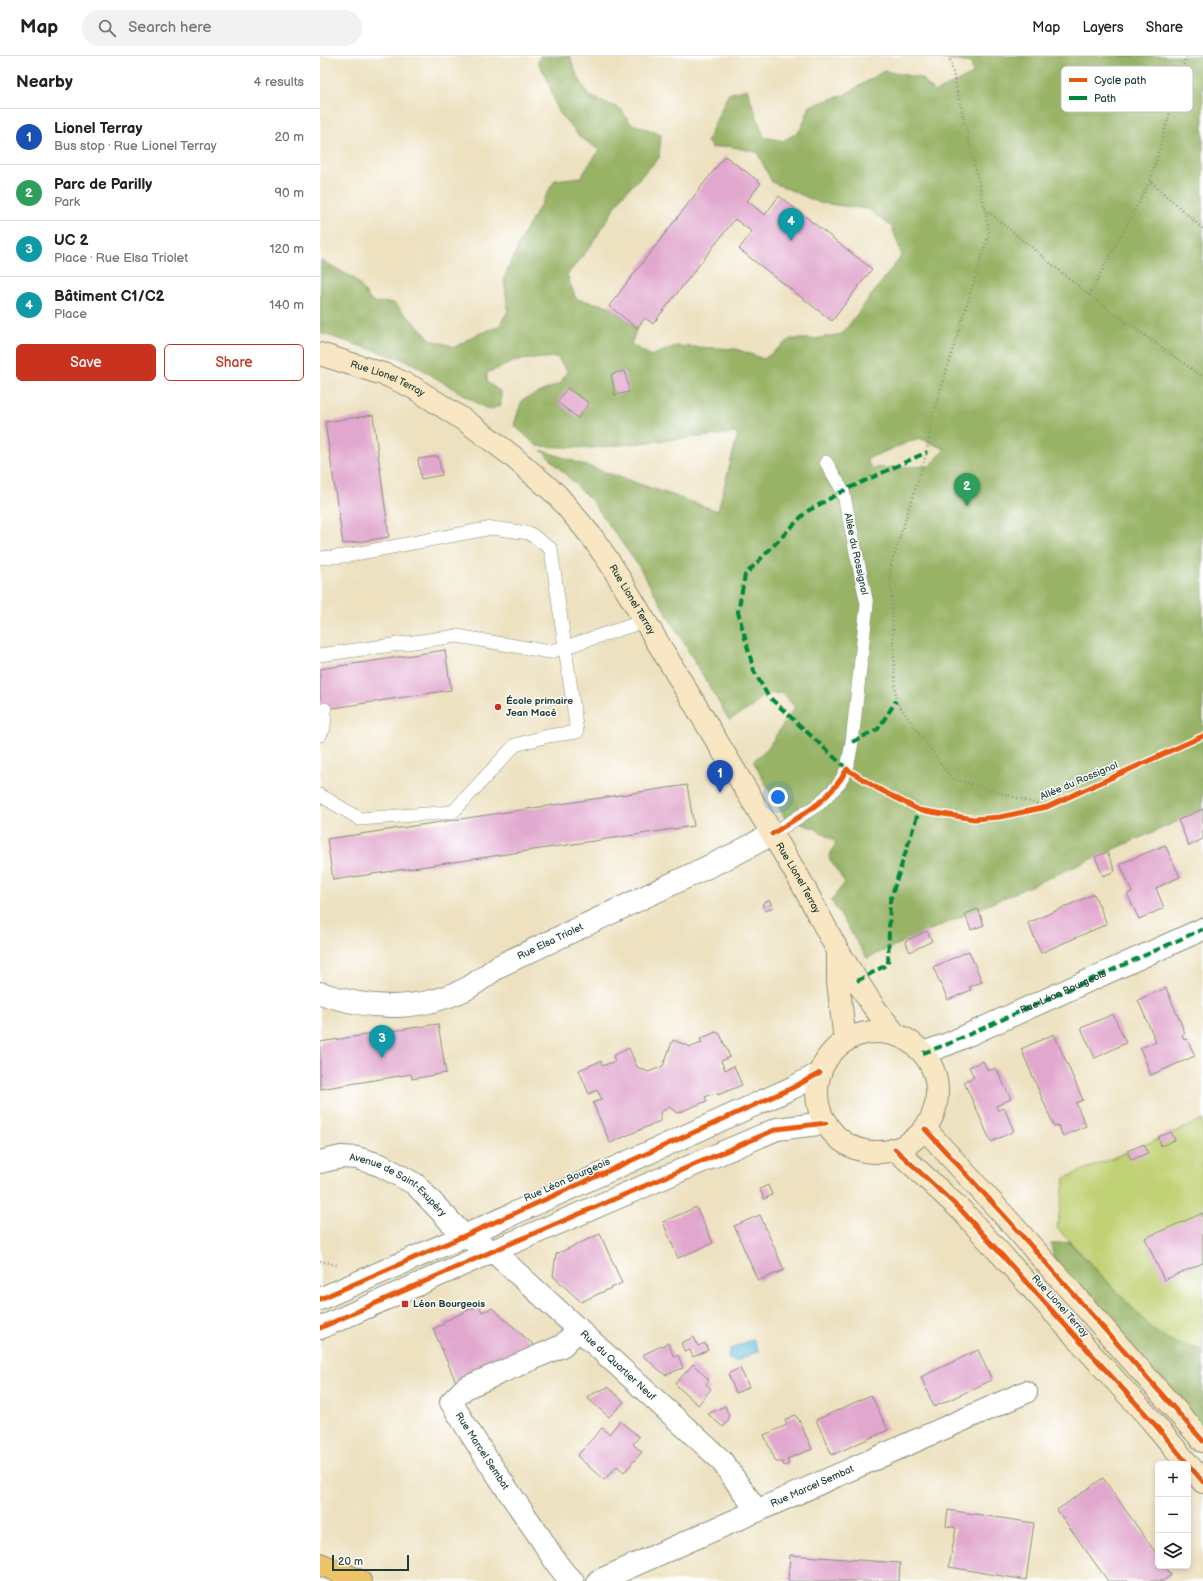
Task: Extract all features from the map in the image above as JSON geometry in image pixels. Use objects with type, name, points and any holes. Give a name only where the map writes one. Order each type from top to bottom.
[{"type":"highway","points":[[320,1564],[360,1581]]},
{"type":"main road","name":"Rue Lionel Terray","points":[[320,354],[389,376],[414,388],[467,422],[512,455],[557,495],[592,537],[612,566],[800,880],[838,951],[873,1006],[896,1035]]},
{"type":"main road","name":"Rue Lionel Terray","points":[[838,951],[838,982],[845,1041]]},
{"type":"main road","points":[[880,1032],[896,1035],[911,1042],[923,1053],[934,1070],[938,1091],[934,1111],[924,1129],[911,1141],[895,1149],[876,1152],[857,1148],[840,1138],[826,1123],[819,1107],[817,1090],[820,1073],[830,1055],[845,1041],[864,1033],[880,1032]]},
{"type":"main road","name":"Rue Lionel Terray","points":[[924,1129],[1005,1216],[1203,1441]]},
{"type":"main road","name":"Rue Lionel Terray","points":[[895,1149],[962,1211],[1151,1420],[1203,1482]]},
{"type":"street","name":"Rue Elsa Triolet","points":[[320,993],[380,1007],[427,1003],[466,989],[499,966],[737,853],[772,834]]},
{"type":"street","name":"Rue Léon Bourgeois","points":[[923,1053],[948,1044],[1203,929]]},
{"type":"street","name":"Rue Léon Bourgeois","points":[[320,1299],[464,1236],[792,1088],[820,1073]]},
{"type":"street","points":[[320,1328],[493,1251],[777,1129],[826,1123]]},
{"type":"street","name":"Avenue de Saint-Exupéry","points":[[320,1162],[341,1157],[357,1158],[380,1164],[415,1184],[464,1236]]},
{"type":"street","name":"Rue du Quartier Neuf","points":[[464,1236],[493,1251],[721,1460],[757,1511]]},
{"type":"street","name":"Rue Marcel Sembat","points":[[573,1581],[552,1556],[483,1455],[451,1402],[465,1388],[562,1346],[579,1329]]},
{"type":"street","name":"Rue Marcel Sembat","points":[[598,1581],[1026,1392]]},
{"type":"lane","name":"Allée du Rossignol","points":[[826,462],[843,491],[867,604],[852,742],[847,769]]},
{"type":"lane","points":[[320,558],[344,556],[492,528],[529,534],[551,549],[577,732],[548,736],[515,745],[453,812],[360,819],[320,795]]},
{"type":"lane","points":[[320,655],[457,636],[550,652],[645,621]]},
{"type":"lane","points":[[320,735],[324,728],[325,709]]},
{"type":"lane","points":[[772,834],[819,804],[839,784],[847,769]]},
{"type":"path","points":[[949,56],[985,209],[989,233],[932,417],[927,452],[890,568],[896,701],[951,778],[1047,807]]},
{"type":"path","points":[[1183,66],[1186,56]]},
{"type":"path","points":[[1089,295],[1150,180],[1170,112]]},
{"type":"path","points":[[1150,180],[1203,229]]},
{"type":"path","points":[[985,209],[1089,295],[1203,377]]},
{"type":"path","points":[[320,1261],[338,1265]]},
{"type":"green space","points":[[540,56],[570,56],[576,73],[589,96],[621,109],[630,123],[661,134],[659,158],[622,196],[590,247],[567,275],[576,299],[609,306],[637,328],[631,344],[651,356],[675,346],[736,349],[764,359],[791,339],[814,339],[842,334],[902,255],[892,227],[868,209],[820,203],[772,182],[757,152],[728,146],[712,148],[707,141],[728,94],[747,89],[764,137],[783,141],[800,131],[810,106],[844,95],[884,71],[921,78],[935,92],[973,74],[971,63],[942,59],[939,56],[1203,56],[1203,810],[867,958],[831,900],[845,883],[829,858],[836,842],[816,829],[785,818],[753,761],[767,749],[795,707],[782,693],[764,694],[752,707],[729,720],[638,565],[591,500],[541,450],[718,511],[738,433],[591,448],[537,446],[514,425],[522,400],[561,383],[567,371],[557,357],[518,360],[487,373],[487,382],[501,392],[501,405],[489,410],[408,361],[320,333],[321,260],[355,279],[372,302],[394,303],[432,340],[455,347],[475,335],[498,327],[508,311],[504,278],[523,235],[555,180],[581,177],[599,150],[580,137],[557,110],[547,77],[538,63]],"holes":[[[919,438],[945,449],[930,466],[871,468],[866,459]]]},
{"type":"green space","points":[[1203,1120],[1203,1375],[1174,1352],[1057,1228],[1065,1178]]},
{"type":"green space","points":[[1069,1242],[1154,1331],[1177,1344],[1203,1350],[1203,1426],[1054,1261],[1051,1244]]},
{"type":"water","points":[[753,1339],[759,1351],[734,1362],[733,1360],[728,1359],[729,1350]]},
{"type":"building","points":[[725,156],[761,183],[747,201],[765,215],[779,196],[872,269],[832,321],[739,249],[752,232],[735,219],[653,324],[645,318],[637,328],[609,306]]},
{"type":"building","points":[[625,371],[629,392],[615,395],[611,374]]},
{"type":"building","points":[[567,388],[589,403],[578,418],[557,402]]},
{"type":"building","points":[[373,415],[389,537],[343,544],[325,422]]},
{"type":"building","points":[[438,456],[442,475],[421,479],[418,459]]},
{"type":"building","points":[[445,650],[451,690],[320,710],[320,669]]},
{"type":"building","points":[[687,785],[694,826],[333,880],[327,839]]},
{"type":"building","points":[[1203,809],[1203,839],[1189,846],[1178,820]]},
{"type":"building","points":[[1165,845],[1180,877],[1156,888],[1164,908],[1139,919],[1127,894],[1132,892],[1120,864]]},
{"type":"building","points":[[1107,852],[1115,871],[1103,876],[1095,857]]},
{"type":"building","points":[[1094,894],[1107,924],[1041,953],[1028,923]]},
{"type":"building","points":[[769,900],[773,907],[766,911],[762,904]]},
{"type":"building","points":[[978,909],[984,925],[971,930],[965,914]]},
{"type":"building","points":[[927,931],[932,941],[910,952],[905,941]]},
{"type":"building","points":[[969,951],[982,982],[969,987],[971,990],[948,1000],[933,967]]},
{"type":"building","points":[[1166,988],[1185,1033],[1182,1035],[1184,1040],[1187,1039],[1195,1056],[1151,1075],[1140,1048],[1156,1042],[1138,1000]]},
{"type":"building","points":[[1113,1014],[1126,1043],[1095,1058],[1081,1028]]},
{"type":"building","points":[[438,1024],[446,1073],[412,1079],[411,1074],[320,1089],[320,1042]]},
{"type":"building","points":[[716,1032],[720,1034],[730,1057],[721,1061],[725,1070],[734,1066],[742,1085],[718,1095],[717,1092],[705,1097],[707,1101],[677,1113],[669,1107],[660,1113],[660,1121],[610,1143],[593,1103],[602,1099],[597,1090],[589,1094],[579,1070],[601,1061],[602,1066],[615,1061],[613,1056],[629,1048],[637,1067],[649,1072],[663,1066],[673,1040],[691,1047],[702,1043],[700,1039]]},
{"type":"building","points":[[1054,1034],[1083,1100],[1076,1103],[1086,1126],[1063,1136],[1058,1125],[1054,1126],[1021,1049]]},
{"type":"building","points":[[983,1061],[988,1071],[996,1068],[1011,1099],[996,1106],[998,1111],[1004,1108],[1014,1131],[991,1142],[964,1082],[974,1077],[969,1067]]},
{"type":"building","points":[[1171,1132],[1175,1140],[1161,1146],[1158,1137]]},
{"type":"building","points":[[1144,1144],[1148,1153],[1131,1160],[1127,1151]]},
{"type":"building","points":[[768,1185],[772,1195],[764,1199],[760,1189]]},
{"type":"building","points":[[696,1207],[713,1243],[678,1258],[663,1222]]},
{"type":"building","points":[[1203,1213],[1203,1263],[1164,1280],[1145,1238]]},
{"type":"building","points":[[760,1215],[784,1270],[758,1281],[734,1226]]},
{"type":"building","points":[[600,1234],[622,1283],[581,1302],[553,1276],[556,1254]]},
{"type":"building","points":[[479,1305],[482,1312],[492,1308],[535,1346],[456,1382],[433,1329],[444,1324],[443,1322]]},
{"type":"building","points":[[694,1337],[698,1346],[705,1343],[708,1350],[693,1357],[690,1350],[685,1352],[681,1343]]},
{"type":"building","points":[[668,1343],[674,1357],[678,1355],[683,1368],[665,1375],[642,1355]]},
{"type":"building","points":[[978,1350],[992,1380],[934,1407],[921,1377]]},
{"type":"building","points":[[693,1364],[709,1380],[706,1384],[711,1389],[698,1405],[675,1384]]},
{"type":"building","points":[[740,1368],[749,1387],[736,1393],[728,1374]]},
{"type":"building","points":[[608,1387],[624,1402],[609,1417],[586,1397]]},
{"type":"building","points":[[871,1395],[888,1430],[832,1455],[816,1420]]},
{"type":"building","points":[[725,1406],[729,1416],[728,1421],[723,1427],[708,1414]]},
{"type":"building","points":[[795,1415],[799,1420],[812,1449],[787,1459],[789,1464],[784,1466],[783,1462],[776,1462],[764,1435],[787,1425],[785,1420]]},
{"type":"building","points":[[620,1421],[639,1437],[633,1444],[642,1452],[624,1472],[617,1466],[604,1480],[577,1456],[602,1428],[609,1434]]},
{"type":"building","points":[[1103,1478],[1155,1552],[1155,1569],[1167,1569],[1171,1575],[1163,1581],[1108,1581],[1057,1510]]},
{"type":"building","points":[[948,1510],[1034,1523],[1026,1580],[949,1567],[956,1528],[946,1526]]},
{"type":"building","points":[[790,1555],[900,1563],[899,1581],[788,1581]]},
{"type":"marked path","points":[[847,769],[768,696],[754,671],[738,612],[745,575],[806,512],[843,491],[927,452]]},
{"type":"marked path","points":[[852,742],[878,729],[896,701]]},
{"type":"marked path","points":[[857,981],[888,964],[890,901],[919,810]]},
{"type":"marked path","points":[[923,1053],[948,1044],[1203,929]]},
{"type":"cycle path","points":[[772,834],[824,799],[847,769],[875,787],[919,810],[974,819],[1000,817],[1047,807],[1203,736]]},
{"type":"cycle path","points":[[320,1299],[464,1236],[792,1088],[820,1073]]},
{"type":"cycle path","points":[[320,1328],[493,1251],[777,1129],[826,1123]]},
{"type":"cycle path","points":[[925,1129],[1010,1222],[1203,1441]]},
{"type":"cycle path","points":[[895,1149],[962,1211],[1151,1420],[1203,1482]]},
{"type":"place","name":"Bâtiment C1/C2","points":[[791,241]]},
{"type":"place","name":"Parc de Parilly","points":[[967,506]]},
{"type":"place","name":"École primaire Jean Macé","points":[[498,707]]},
{"type":"place","name":"Lionel Terray","points":[[720,793]]},
{"type":"place","name":"UC 2","points":[[382,1058]]},
{"type":"place","name":"Léon Bourgeois","points":[[405,1304]]}]
